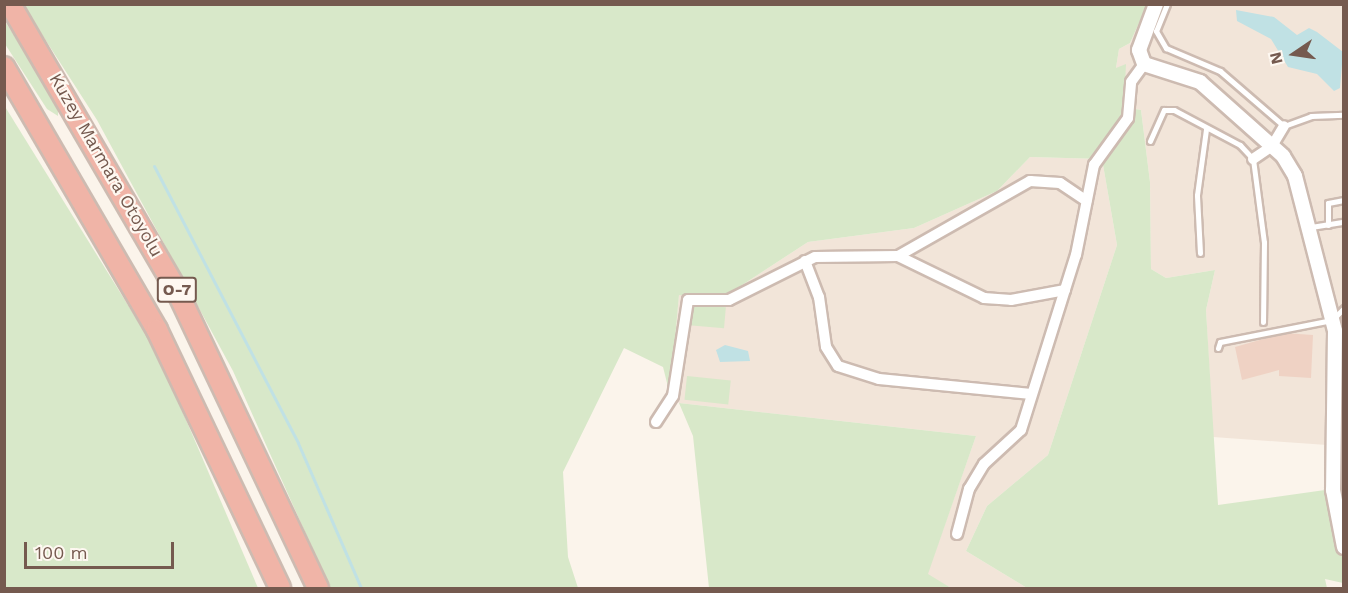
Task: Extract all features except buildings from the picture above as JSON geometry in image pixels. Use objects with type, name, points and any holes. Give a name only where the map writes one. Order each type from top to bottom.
[{"type":"highway","name":"Kuzey Marmara Otoyolu","points":[[10,4],[177,291],[318,588]]},
{"type":"highway","name":"Kuzey Marmara Otoyolu","points":[[4,67],[158,330],[280,588]]},
{"type":"street","points":[[1144,64],[1139,50],[1156,4]]},
{"type":"street","points":[[1144,64],[1200,82],[1272,146],[1295,176],[1311,227],[1332,320],[1333,490],[1344,547]]},
{"type":"street","points":[[957,534],[969,489],[984,464],[1021,430],[1065,290],[1094,165],[1128,118],[1131,82],[1144,64]]},
{"type":"street","points":[[1253,159],[1272,146],[1284,126]]},
{"type":"street","points":[[898,256],[1030,181],[1060,183],[1087,201]]},
{"type":"street","points":[[656,422],[673,396],[685,301],[729,300],[805,261],[827,254],[898,256],[984,298],[1011,300],[1065,290]]},
{"type":"street","points":[[805,261],[819,297],[826,347],[838,366],[879,379],[1031,394]]},
{"type":"lane","points":[[1167,4],[1156,31],[1166,48],[1220,71],[1284,126],[1311,116],[1344,115]]},
{"type":"lane","points":[[1150,141],[1164,110],[1174,110],[1206,129],[1240,144],[1253,159],[1264,242],[1263,322]]},
{"type":"lane","points":[[1200,253],[1197,195],[1206,129]]},
{"type":"lane","points":[[1328,225],[1328,203],[1344,200]]},
{"type":"lane","points":[[1311,227],[1344,222]]},
{"type":"lane","points":[[1218,348],[1220,342],[1332,320],[1344,308]]},
{"type":"shaded area","points":[[1147,5],[1343,5],[1343,339],[1337,434],[1327,445],[1213,437],[1206,310],[1215,270],[1166,278],[1151,269],[1150,182],[1141,110],[1124,107],[1116,68],[1119,49],[1130,43]]},
{"type":"shaded area","points":[[1030,157],[1102,159],[1117,245],[1048,455],[987,506],[966,551],[1027,588],[951,588],[927,575],[976,436],[679,403],[670,395],[679,294],[719,300],[808,242],[914,228],[997,191]]},
{"type":"green space","points":[[23,5],[1147,5],[1130,43],[1119,49],[1116,68],[1126,64],[1124,107],[1141,110],[1150,182],[1151,269],[1166,278],[1215,270],[1206,310],[1218,505],[1325,490],[1327,445],[1337,434],[1343,339],[1343,583],[1325,579],[1327,588],[1027,588],[966,551],[987,506],[1048,455],[1117,245],[1102,159],[1030,157],[997,191],[914,228],[808,242],[719,300],[679,295],[670,395],[663,367],[624,348],[563,472],[568,557],[578,588],[330,588],[233,371],[97,120]]},
{"type":"green space","points":[[4,20],[58,102],[58,116],[47,109],[5,44]]},
{"type":"green space","points":[[4,105],[157,352],[258,588],[5,588]]},
{"type":"green space","points":[[688,304],[726,307],[724,328],[686,325]]},
{"type":"green space","points":[[687,376],[731,381],[728,404],[684,400]]},
{"type":"green space","points":[[679,403],[976,436],[928,574],[951,588],[709,588],[693,436]]},
{"type":"water","points":[[1236,10],[1274,17],[1297,35],[1309,28],[1317,32],[1343,52],[1340,88],[1334,91],[1317,74],[1288,67],[1271,39],[1237,21]]},
{"type":"water","points":[[725,345],[748,351],[750,361],[720,362],[716,350]]},
{"type":"waterway","points":[[154,166],[298,443],[361,588]]}]
